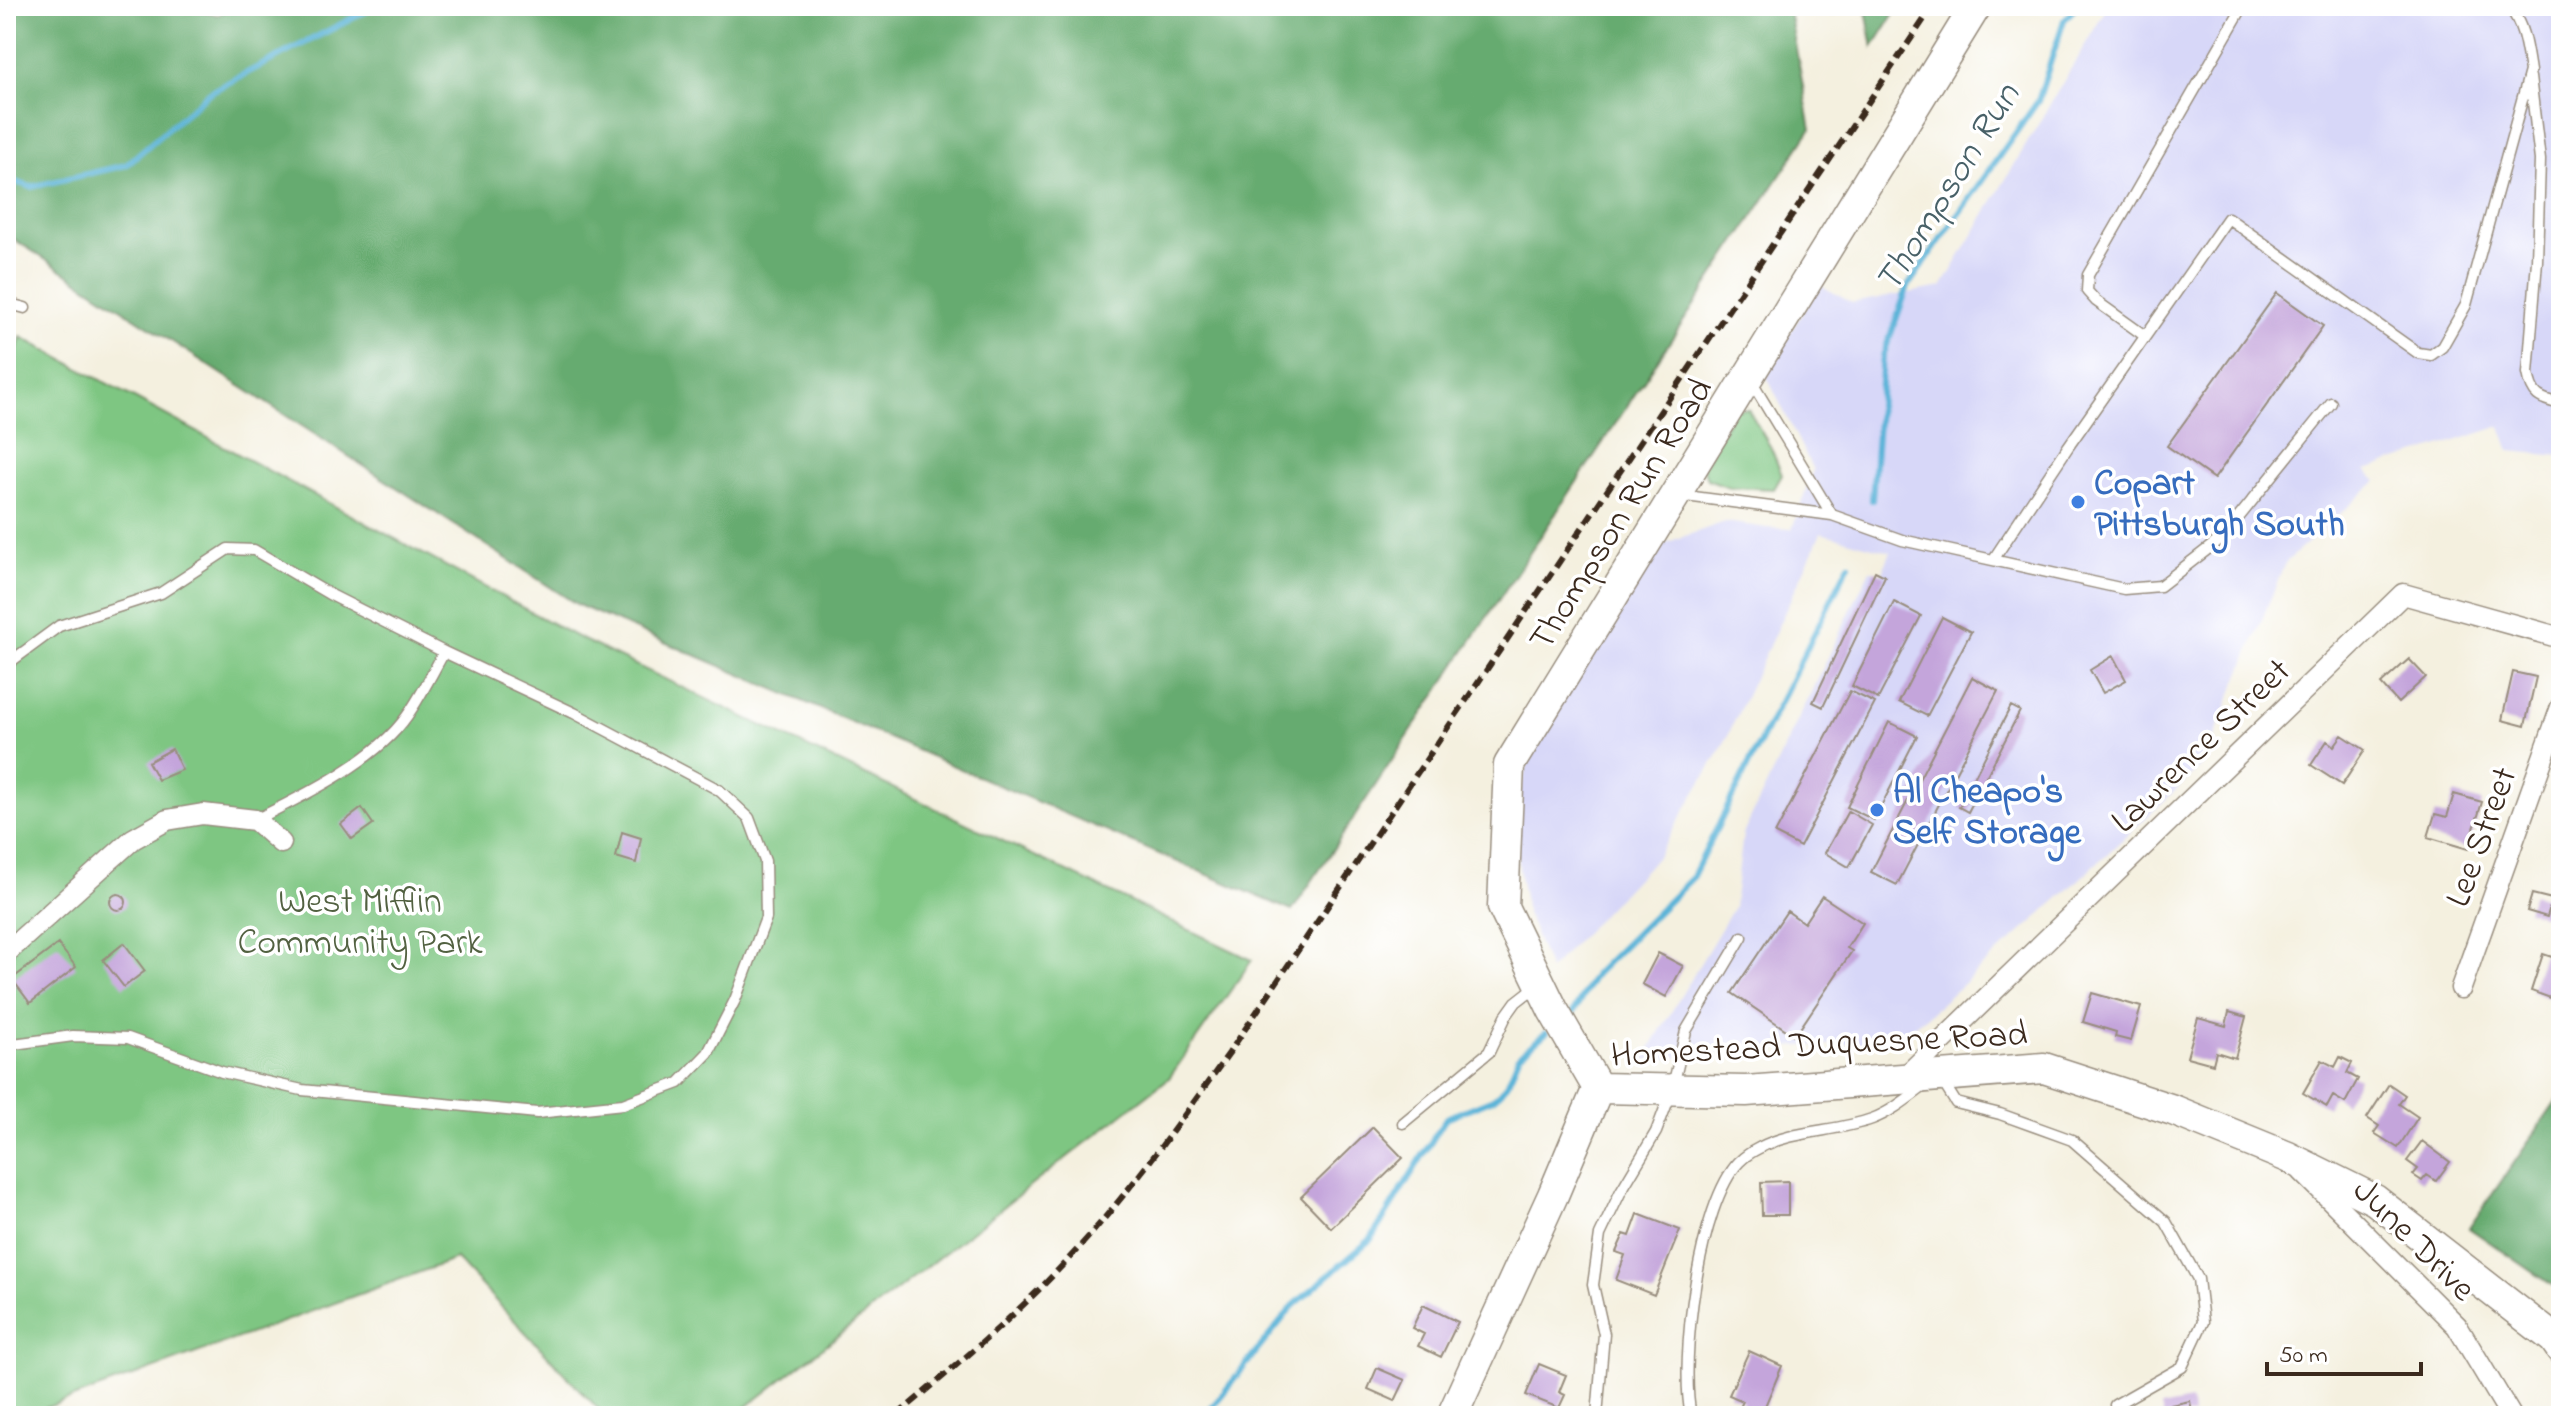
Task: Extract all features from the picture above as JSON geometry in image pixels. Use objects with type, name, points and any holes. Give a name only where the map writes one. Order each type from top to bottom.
[{"type":"street","name":"Thompson Run Road","points":[[1598,1088],[1540,984],[1503,907],[1509,765],[1976,6]]},
{"type":"street","name":"Lawrence Street","points":[[1905,1077],[2403,594],[2561,638]]},
{"type":"street","name":"Lee Street","points":[[2461,988],[2561,707]]},
{"type":"street","points":[[6,953],[133,839],[167,820],[203,814],[255,820],[281,843]]},
{"type":"street","name":"Homestead Duquesne Road","points":[[1452,1416],[1553,1195],[1598,1088],[1746,1091],[2044,1068],[2173,1110],[2288,1157],[2375,1200],[2554,1339],[2561,1349]]},
{"type":"street","name":"June Drive","points":[[2288,1157],[2457,1326],[2511,1416]]},
{"type":"lane","points":[[2145,336],[2096,301],[2087,291],[2088,275],[2243,6]]},
{"type":"lane","points":[[2509,6],[2525,34],[2540,160],[2537,261],[2528,373],[2531,390],[2539,399],[2561,404]]},
{"type":"lane","points":[[1993,560],[2228,218],[2418,353],[2431,355],[2442,347],[2466,305],[2530,71]]},
{"type":"lane","points":[[6,303],[25,308]]},
{"type":"lane","points":[[1748,376],[1832,515]]},
{"type":"lane","points":[[1675,495],[1832,515],[1902,540],[2124,589],[2160,586],[2222,538],[2331,403]]},
{"type":"lane","points":[[6,665],[59,626],[161,593],[228,549],[254,550],[329,594],[574,713],[719,790],[749,818],[765,861],[766,918],[735,1000],[708,1053],[679,1083],[623,1104],[537,1113],[302,1090],[222,1072],[128,1038],[73,1036],[6,1045]]},
{"type":"lane","points":[[255,820],[309,793],[378,748],[406,718],[444,652]]},
{"type":"lane","points":[[1597,1416],[1604,1334],[1593,1285],[1600,1235],[1621,1191],[1656,1132],[1672,1090],[1686,1031],[1742,937]]},
{"type":"lane","points":[[1403,1123],[1457,1077],[1480,1062],[1489,1052],[1516,1002],[1540,984]]},
{"type":"lane","points":[[1691,1416],[1687,1397],[1690,1320],[1703,1244],[1723,1190],[1738,1162],[1761,1147],[1872,1119],[1900,1104],[1939,1075],[1956,1103],[2000,1114],[2072,1140],[2166,1222],[2198,1279],[2203,1322],[2182,1367],[2115,1405]]},
{"type":"shaded area","name":"Copart Pittsburgh South","points":[[2108,6],[2561,6],[2561,456],[2510,451],[2501,426],[2366,470],[2377,481],[2285,563],[2203,765],[2069,889],[1902,1035],[1880,1043],[1797,1046],[1642,1061],[1734,907],[1743,834],[1870,570],[1881,574],[1891,552],[1821,533],[1723,746],[1657,857],[1549,970],[1527,913],[1515,831],[1519,795],[1533,745],[1654,547],[1725,522],[1792,529],[1813,470],[1765,373],[1820,285],[1852,303],[1942,287]]},
{"type":"green space","points":[[6,6],[181,6],[218,15],[234,6],[1788,6],[1811,129],[1292,911],[578,605],[6,234]]},
{"type":"green space","points":[[1865,6],[1899,6],[1873,47]]},
{"type":"green space","name":"West Mifflin Community Park","points":[[21,337],[577,637],[1252,960],[1169,1078],[735,1416],[605,1416],[456,1259],[23,1416],[6,1416],[6,386]]},
{"type":"green space","points":[[1734,409],[1748,409],[1771,448],[1782,475],[1774,489],[1729,487],[1707,479],[1703,467]]},
{"type":"green space","points":[[2561,1095],[2561,1291],[2469,1228]]},
{"type":"building","points":[[2277,293],[2323,326],[2214,479],[2167,446]]},
{"type":"building","points":[[1875,571],[1885,576],[1823,707],[1813,702]]},
{"type":"building","points":[[1894,602],[1921,616],[1878,699],[1852,686]]},
{"type":"building","points":[[1942,617],[1971,632],[1927,716],[1899,702]]},
{"type":"building","points":[[2113,656],[2126,680],[2103,693],[2090,670]]},
{"type":"building","points":[[2409,659],[2426,677],[2398,703],[2381,684]]},
{"type":"building","points":[[2513,672],[2536,677],[2525,726],[2502,720]]},
{"type":"building","points":[[1972,677],[1998,691],[1897,885],[1871,872]]},
{"type":"building","points":[[1850,691],[1875,703],[1800,847],[1775,834]]},
{"type":"building","points":[[2011,706],[2020,711],[1968,812],[1959,807]]},
{"type":"building","points":[[1889,722],[1917,736],[1874,820],[1847,807]]},
{"type":"building","points":[[2342,735],[2365,750],[2342,785],[2311,765],[2327,741],[2334,746]]},
{"type":"building","points":[[172,749],[182,770],[158,780],[148,762]]},
{"type":"building","points":[[2454,794],[2482,802],[2468,849],[2428,837],[2435,814],[2447,817]]},
{"type":"building","points":[[362,808],[373,824],[352,839],[341,824]]},
{"type":"building","points":[[1848,811],[1872,825],[1849,867],[1825,853]]},
{"type":"building","points":[[622,832],[641,838],[636,863],[616,857]]},
{"type":"building","points":[[118,894],[124,896],[124,908],[118,910],[112,908],[110,902],[112,896]]},
{"type":"building","points":[[2532,894],[2552,899],[2547,917],[2527,911]]},
{"type":"building","points":[[1822,896],[1863,923],[1847,948],[1852,951],[1795,1036],[1732,993],[1787,911],[1804,923]]},
{"type":"building","points":[[124,943],[145,971],[124,987],[103,960]]},
{"type":"building","points":[[58,944],[76,967],[30,1003],[12,979]]},
{"type":"building","points":[[1658,953],[1683,966],[1666,997],[1642,984]]},
{"type":"building","points":[[2543,954],[2561,960],[2561,986],[2556,1000],[2531,991]]},
{"type":"building","points":[[2092,993],[2141,1007],[2131,1041],[2115,1037],[2116,1032],[2083,1022]]},
{"type":"building","points":[[2229,1012],[2246,1017],[2235,1058],[2216,1052],[2213,1064],[2187,1057],[2198,1018],[2226,1026]]},
{"type":"building","points":[[2340,1057],[2352,1063],[2347,1073],[2358,1079],[2345,1103],[2333,1096],[2327,1107],[2303,1093],[2322,1060],[2335,1067]]},
{"type":"building","points":[[2389,1084],[2405,1095],[2399,1104],[2418,1117],[2398,1148],[2374,1133],[2379,1126],[2367,1118]]},
{"type":"building","points":[[1373,1127],[1403,1158],[1331,1228],[1301,1197]]},
{"type":"building","points":[[2422,1141],[2450,1162],[2436,1181],[2427,1175],[2422,1181],[2413,1175],[2418,1169],[2407,1161]]},
{"type":"building","points":[[1788,1181],[1788,1215],[1762,1215],[1761,1182]]},
{"type":"building","points":[[1638,1214],[1680,1230],[1654,1295],[1616,1280],[1625,1255],[1616,1252],[1624,1234],[1630,1236]]},
{"type":"building","points":[[1423,1305],[1458,1322],[1441,1357],[1418,1346],[1424,1334],[1412,1328]]},
{"type":"building","points":[[1749,1351],[1782,1366],[1763,1411],[1756,1408],[1753,1416],[1739,1410],[1743,1401],[1729,1395]]},
{"type":"building","points":[[1539,1364],[1566,1375],[1559,1392],[1565,1395],[1559,1408],[1526,1395]]},
{"type":"building","points":[[1377,1368],[1405,1380],[1395,1401],[1368,1389]]},
{"type":"building","points":[[2190,1401],[2193,1416],[2163,1416],[2161,1407]]},
{"type":"waterway","points":[[6,179],[31,187],[126,165],[210,92],[376,6]]},
{"type":"waterway","name":"Thompson Run","points":[[1872,500],[1883,356],[1908,286],[2038,101],[2064,20],[2077,6]]},
{"type":"waterway","name":"Thompson Run","points":[[1571,1016],[1595,974],[1692,878],[1849,564]]},
{"type":"waterway","name":"Thompson Run","points":[[1205,1416],[1293,1306],[1371,1239],[1446,1118],[1493,1099],[1507,1085],[1519,1056],[1546,1033]]},
{"type":"railway","points":[[896,1416],[1040,1289],[1083,1244],[1169,1136],[1229,1053],[1933,6]]},
{"type":"place","name":"Copart Pittsburgh South","points":[[2078,502]]},
{"type":"place","name":"Al Cheapo's Self Storage","points":[[1877,810]]}]
